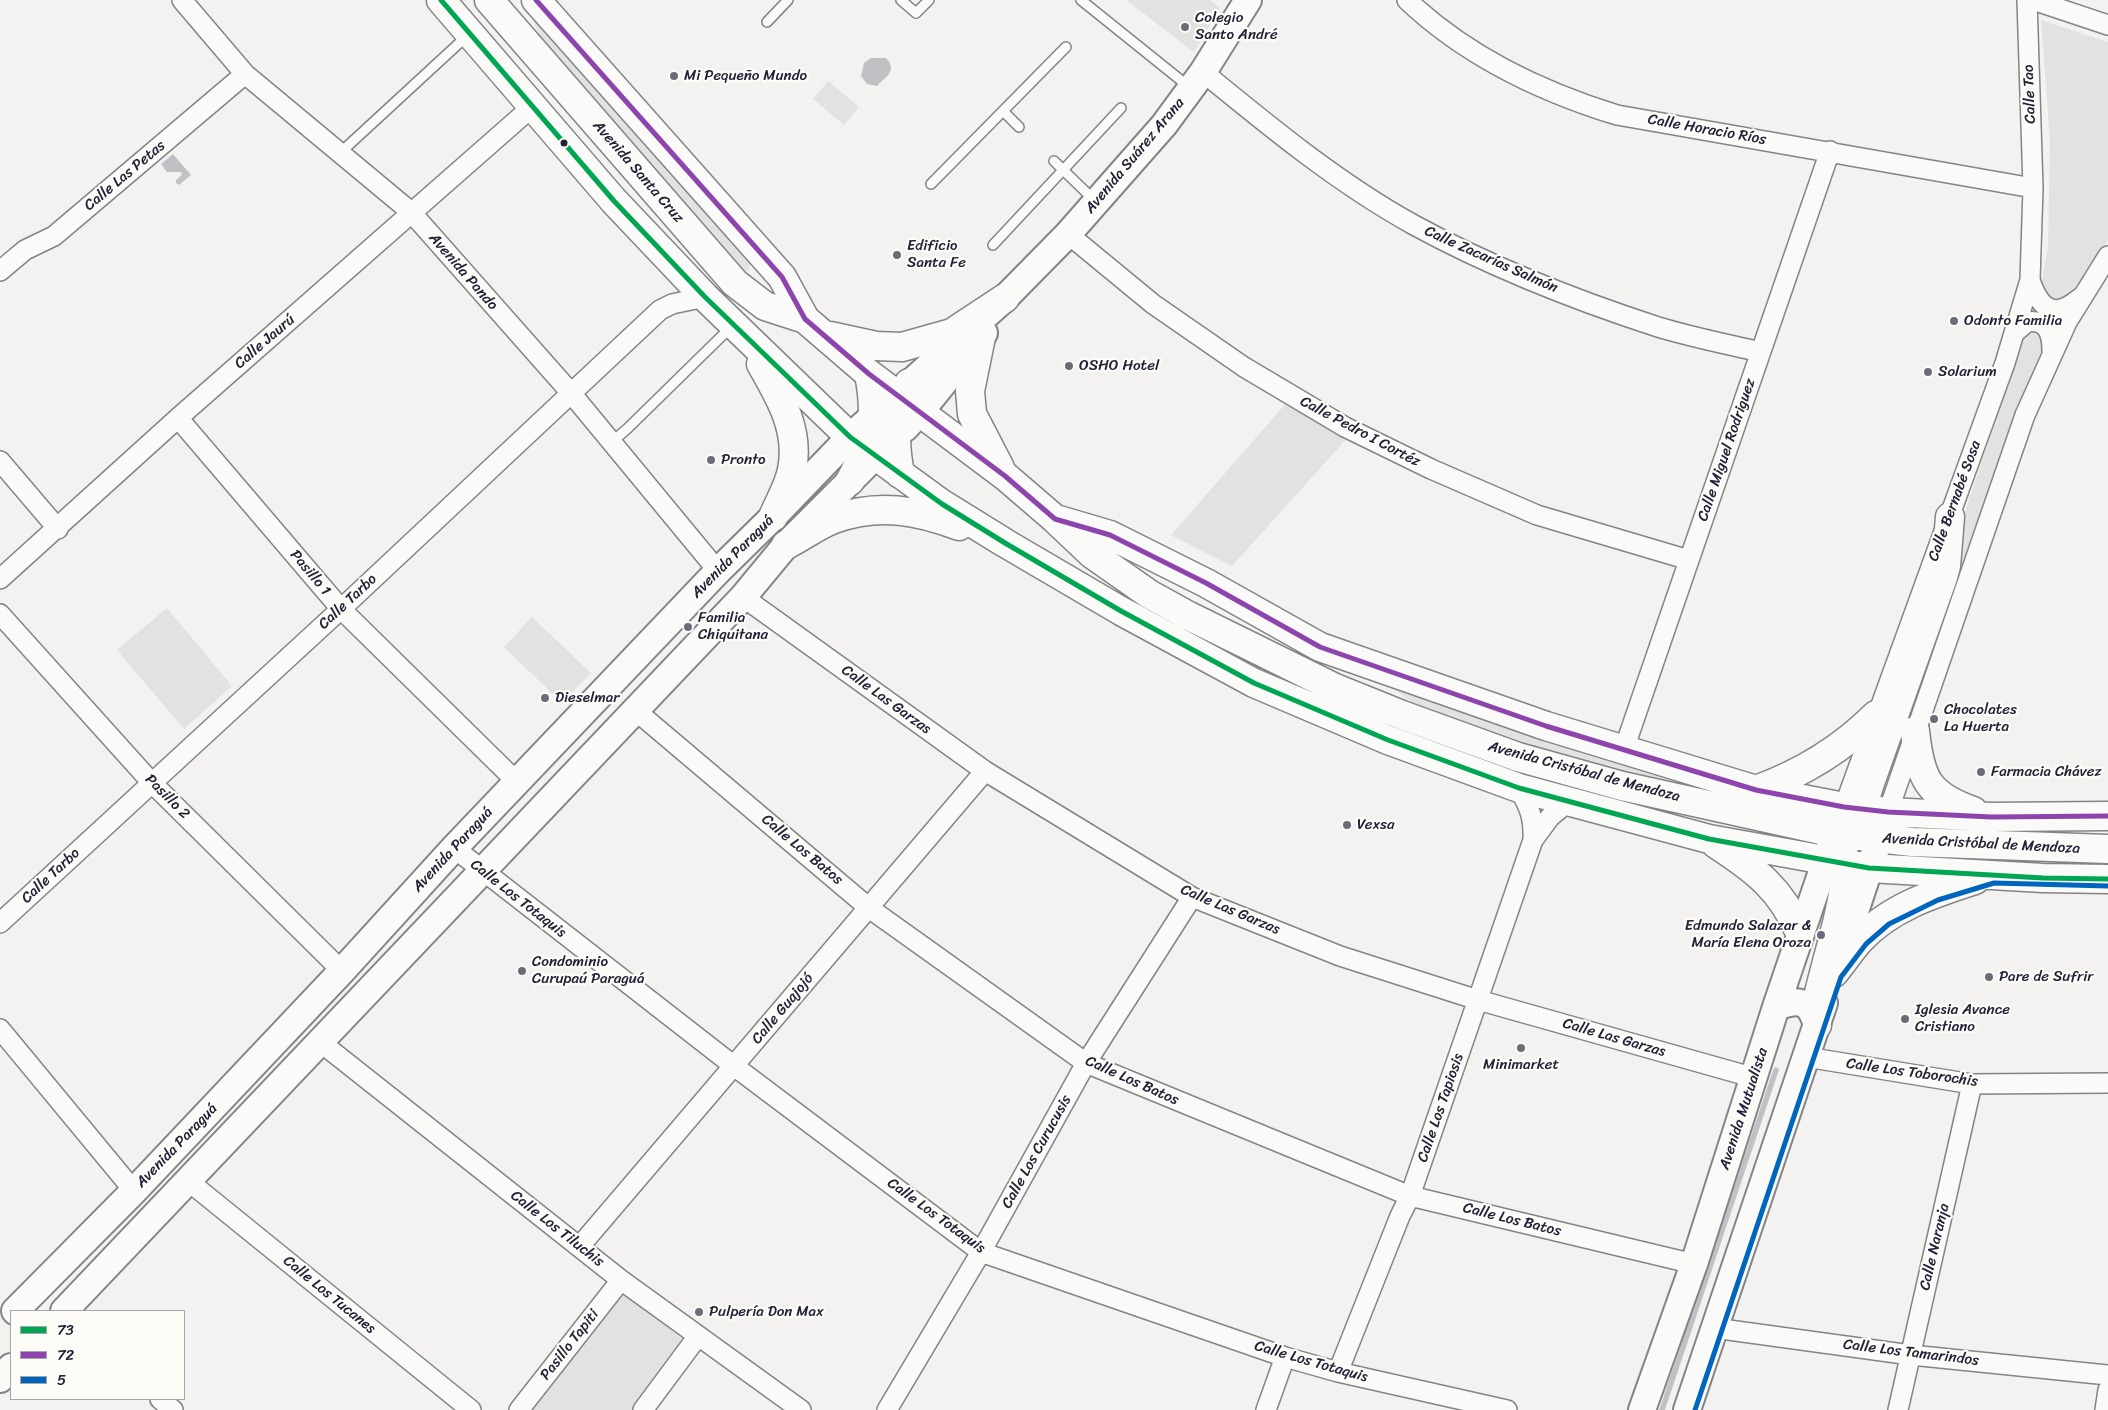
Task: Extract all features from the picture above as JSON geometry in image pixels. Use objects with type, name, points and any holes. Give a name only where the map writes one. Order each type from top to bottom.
[{"type":"main road","points":[[441,0],[614,200],[705,297],[863,447]]},
{"type":"main road","name":"Avenida Santa Cruz","points":[[489,0],[735,283],[765,306],[815,327]]},
{"type":"main road","points":[[508,0],[539,59]]},
{"type":"main road","name":"Avenida Santa Cruz","points":[[536,0],[782,277],[815,327],[869,374],[907,396]]},
{"type":"main road","name":"Avenida Suárez Arana","points":[[907,396],[1068,234],[1164,126],[1197,80],[1248,0]]},
{"type":"main road","points":[[815,327],[876,346],[902,347],[952,334],[1005,298]]},
{"type":"main road","name":"Avenida Suárez Arana","points":[[907,396],[981,337],[1005,298]]},
{"type":"main road","points":[[738,329],[776,390],[787,414],[794,440],[792,472],[773,517]]},
{"type":"main road","points":[[981,337],[970,391],[972,414],[1005,476]]},
{"type":"main road","points":[[850,481],[863,447],[872,430],[874,402],[869,374]]},
{"type":"main road","points":[[873,415],[907,396]]},
{"type":"main road","points":[[900,474],[896,452],[895,429],[907,396]]},
{"type":"main road","name":"Avenida Cristóbal de Mendoza","points":[[907,396],[1055,518],[1092,554],[1149,594],[1189,616],[1335,688],[1402,715],[1518,757],[1622,786],[1835,833]]},
{"type":"main road","name":"Avenida Paraguá","points":[[16,1310],[134,1191],[342,971],[454,848],[718,571],[773,517],[863,447],[895,437]]},
{"type":"main road","name":"Avenida Cristóbal de Mendoza","points":[[863,447],[942,504],[1005,543],[1120,611],[1254,683],[1388,740],[1519,788],[1709,839],[1864,857],[1993,875],[2108,879]]},
{"type":"main road","name":"Avenida Paraguá","points":[[65,1310],[636,710],[743,597],[786,546],[850,481]]},
{"type":"main road","points":[[786,546],[834,519],[866,511],[897,509],[935,517],[1005,543]]},
{"type":"main road","points":[[1835,833],[1853,808],[1943,577],[1946,566],[1950,516]]},
{"type":"main road","name":"Avenida Cristóbal de Mendoza","points":[[1055,518],[1110,534],[1206,582],[1320,647],[1546,726],[1756,790],[1853,808],[1888,812],[1991,817],[2108,816]]},
{"type":"main road","points":[[1320,647],[1402,715]]},
{"type":"main road","points":[[1756,790],[1784,780],[1834,752],[1876,715]]},
{"type":"main road","points":[[1915,732],[1919,762],[1929,784],[1940,796],[1957,805],[1991,817]]},
{"type":"main road","points":[[1786,796],[1819,816],[1835,833],[1845,855],[1864,857]]},
{"type":"main road","points":[[1817,1025],[1818,1000],[1844,888],[1864,857],[1861,825],[1853,808]]},
{"type":"main road","name":"Avenida Mutualista","points":[[1642,1410],[1694,1264],[1800,933],[1864,857],[1888,812]]},
{"type":"main road","points":[[1709,839],[1763,879],[1778,894],[1790,911],[1800,933]]},
{"type":"main road","name":"Avenida Cristóbal de Mendoza","points":[[1864,857],[2041,848],[2108,849]]},
{"type":"main road","name":"Avenida Mutualista","points":[[1687,1410],[1834,973],[1864,857]]},
{"type":"main road","points":[[1834,973],[1861,939],[1885,918],[1935,893],[1993,875]]},
{"type":"main road","points":[[1776,1007],[1797,1001],[1805,1004],[1810,1008],[1817,1025]]},
{"type":"main road","points":[[0,1327],[10,1316]]},
{"type":"main road","points":[[0,1379],[10,1368]]},
{"type":"street","name":"Avenida Pando","points":[[182,0],[245,74],[411,212],[571,393],[718,571]]},
{"type":"street","name":"Calle Horacio Ríos","points":[[1407,0],[1437,25],[1483,56],[1533,83],[1617,115],[2033,188]]},
{"type":"street","name":"Calle Tao","points":[[2027,0],[2033,188]]},
{"type":"street","points":[[2033,0],[2108,25]]},
{"type":"street","name":"Calle Las Petas","points":[[0,272],[25,250],[54,236],[245,74]]},
{"type":"street","name":"Calle Zacarías Salmón","points":[[1197,80],[1280,134],[1344,181],[1414,225],[1493,264],[1569,295],[1659,327],[1760,352]]},
{"type":"street","name":"Calle Jaurú","points":[[0,579],[58,529],[178,418],[532,107]]},
{"type":"street","name":"Calle Miguel Rodriguez","points":[[1624,749],[1830,151]]},
{"type":"street","name":"Calle Bernabé Sosa","points":[[1853,808],[1876,715],[1950,516],[2014,333],[2030,280],[2033,188]]},
{"type":"street","name":"Calle Pedro I Cortéz","points":[[1068,234],[1153,304],[1244,367],[1345,428],[1431,469],[1537,515],[1689,560]]},
{"type":"street","points":[[1888,812],[2024,415],[2052,350],[2081,297],[2108,256]]},
{"type":"street","points":[[2030,280],[2040,302],[2045,307],[2054,310],[2068,308],[2081,297]]},
{"type":"street","name":"Calle Tarbo","points":[[0,924],[341,609],[660,310],[672,304],[705,297]]},
{"type":"street","points":[[2014,333],[2027,322],[2041,323],[2046,326],[2051,334],[2052,350]]},
{"type":"street","name":"Pasillo 1","points":[[178,418],[341,609],[517,782]]},
{"type":"street","points":[[0,461],[58,529]]},
{"type":"street","name":"Calle Las Garzas","points":[[743,597],[985,772],[1192,897],[1340,956],[1478,1000],[1755,1078]]},
{"type":"street","name":"Pasillo 2","points":[[0,614],[152,783],[342,971]]},
{"type":"street","name":"Calle Los Batos","points":[[636,710],[869,908],[1086,1063],[1410,1196],[1694,1264]]},
{"type":"street","name":"Calle Guajojó","points":[[580,1246],[985,772]]},
{"type":"street","name":"Calle Los Tapiosis","points":[[1519,788],[1532,817],[1534,840]]},
{"type":"street","name":"Calle Los Tapiosis","points":[[1338,1372],[1400,1216],[1410,1196],[1534,840],[1550,817],[1568,802]]},
{"type":"street","name":"Calle Los Totaquis","points":[[454,848],[482,872],[734,1066],[981,1252],[1285,1357],[1338,1372],[1507,1410]]},
{"type":"street","name":"Calle Los Curucusis","points":[[887,1410],[981,1252],[1086,1063],[1192,897]]},
{"type":"street","points":[[0,1030],[134,1191]]},
{"type":"street","name":"Calle Los Tiluchis","points":[[319,1041],[621,1280],[801,1410]]},
{"type":"street","name":"Calle Los Toborochis","points":[[1806,1057],[1972,1084],[2108,1083]]},
{"type":"street","name":"Calle Naranja","points":[[1898,1410],[1972,1084]]},
{"type":"street","name":"Calle Los Tucanes","points":[[187,1180],[470,1410]]},
{"type":"street","name":"Pasillo Tapiti","points":[[519,1410],[621,1280]]},
{"type":"street","name":"Calle Los Tamarindos","points":[[1714,1328],[1911,1355],[2108,1375]]},
{"type":"street","points":[[643,1410],[698,1336]]},
{"type":"street","points":[[1266,1410],[1285,1357]]},
{"type":"street","points":[[2105,1410],[2108,1390]]},
{"type":"street","points":[[161,1400],[173,1410]]},
{"type":"lane","points":[[767,22],[788,0]]},
{"type":"lane","points":[[901,0],[916,13],[929,0]]},
{"type":"lane","points":[[1081,0],[1197,80]]},
{"type":"lane","points":[[340,153],[470,34]]},
{"type":"lane","points":[[931,184],[1066,47]]},
{"type":"lane","points":[[993,245],[1121,108]]},
{"type":"lane","points":[[1002,111],[1020,127]]},
{"type":"lane","points":[[1054,161],[1097,203]]},
{"type":"lane","points":[[612,442],[738,329]]},
{"type":"shaded area","points":[[524,0],[750,263],[749,270],[743,272],[547,51]]},
{"type":"shaded area","name":"Colegio Santo André","points":[[1126,0],[1210,0],[1220,8],[1194,52]]},
{"type":"shaded area","points":[[2041,20],[2108,42],[2108,240],[2073,294],[2065,300],[2050,300],[2041,286],[2048,246],[2050,140]]},
{"type":"shaded area","points":[[871,58],[886,58],[891,66],[887,76],[877,86],[867,84],[861,76],[864,63]]},
{"type":"shaded area","points":[[828,81],[859,107],[844,125],[813,99]]},
{"type":"shaded area","points":[[173,154],[191,175],[179,185],[176,183],[176,180],[182,175],[181,172],[167,172],[161,164]]},
{"type":"shaded area","points":[[2030,331],[2043,332],[2047,347],[2007,445],[1896,756],[1886,753],[2021,342],[2025,334]]},
{"type":"shaded area","points":[[1288,401],[1349,436],[1232,566],[1171,535]]},
{"type":"shaded area","points":[[167,608],[232,686],[184,729],[117,650]]},
{"type":"shaded area","points":[[532,617],[591,673],[562,703],[504,647]]},
{"type":"shaded area","points":[[1375,676],[1712,788],[1639,783],[1503,743],[1420,708]]},
{"type":"shaded area","points":[[622,1290],[687,1342],[635,1410],[529,1410]]},
{"type":"waterway","points":[[1662,1410],[1776,1070]]},
{"type":"transit line","name":"73","points":[[441,0],[614,201],[705,297],[850,437],[942,504],[1005,543],[1121,611],[1254,683],[1388,740],[1519,788],[1709,839],[1869,868],[2043,878],[2108,879]]},
{"type":"transit line","name":"72","points":[[536,0],[782,277],[805,319],[869,374],[1005,476],[1055,519],[1110,535],[1206,583],[1320,647],[1546,726],[1756,790],[1844,807],[1888,812],[1991,817],[2108,816]]},
{"type":"transit line","name":"5","points":[[1695,1410],[1841,977],[1866,944],[1889,924],[1938,900],[1994,883],[2108,886]]},
{"type":"place","name":"Colegio Santo André","points":[[1185,27]]},
{"type":"place","name":"Mi Pequeño Mundo","points":[[674,76]]},
{"type":"place","name":"Edificio Santa Fe","points":[[897,255]]},
{"type":"place","name":"Odonto Familia","points":[[1954,321]]},
{"type":"place","name":"OSHO Hotel","points":[[1069,366]]},
{"type":"place","name":"Solarium","points":[[1928,372]]},
{"type":"place","name":"Pronto","points":[[711,460]]},
{"type":"place","name":"Familia Chiquitana","points":[[688,627]]},
{"type":"place","name":"Dieselmar","points":[[545,698]]},
{"type":"place","name":"Chocolates La Huerta","points":[[1934,719]]},
{"type":"place","name":"Farmacia Chávez","points":[[1981,772]]},
{"type":"place","name":"Vexsa","points":[[1347,825]]},
{"type":"place","name":"Edmundo Salazar & María Elena Oroza","points":[[1821,935]]},
{"type":"place","name":"Condominio Curupaú Paraguá","points":[[522,971]]},
{"type":"place","name":"Pare de Sufrir","points":[[1989,977]]},
{"type":"place","name":"Iglesia Avance Cristiano","points":[[1905,1019]]},
{"type":"place","name":"Minimarket","points":[[1521,1048]]},
{"type":"place","name":"Pulpería Don Max","points":[[699,1312]]}]
